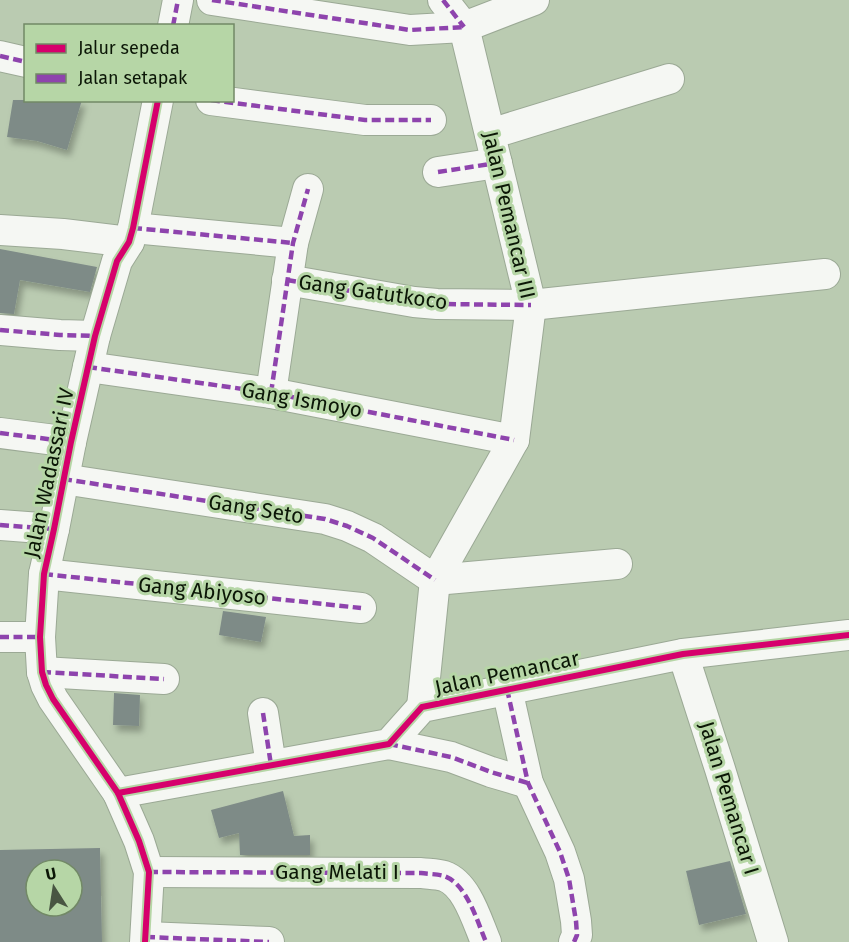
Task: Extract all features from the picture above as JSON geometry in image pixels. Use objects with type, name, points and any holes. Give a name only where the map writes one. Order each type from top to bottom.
[{"type":"street","points":[[173,24],[178,0]]},
{"type":"street","points":[[212,0],[410,30],[465,27],[534,0]]},
{"type":"street","points":[[443,0],[465,27]]},
{"type":"street","name":"Jalan Pemancar III","points":[[422,707],[435,580],[514,440],[531,305],[465,27]]},
{"type":"street","points":[[0,56],[24,62]]},
{"type":"street","points":[[490,134],[669,80]]},
{"type":"street","name":"Jalan Wadassari IV","points":[[146,940],[149,872],[139,841],[118,793],[53,699],[46,685],[42,672],[40,637],[44,574],[94,336],[117,261],[131,235],[158,102]]},
{"type":"street","points":[[226,102],[365,120],[431,120]]},
{"type":"street","points":[[438,172],[497,163]]},
{"type":"street","points":[[272,393],[293,243],[308,189]]},
{"type":"street","points":[[0,230],[293,243]]},
{"type":"street","name":"Gang Gatutkoco","points":[[287,280],[414,302],[531,305],[825,274]]},
{"type":"street","points":[[0,330],[94,336]]},
{"type":"street","name":"Gang Ismoyo","points":[[88,367],[272,393],[514,440]]},
{"type":"street","points":[[0,433],[71,442]]},
{"type":"street","name":"Gang Seto","points":[[63,479],[325,519],[373,538],[435,580]]},
{"type":"street","points":[[0,525],[54,529]]},
{"type":"street","points":[[435,580],[617,564]]},
{"type":"street","name":"Gang Abiyoso","points":[[44,574],[361,608]]},
{"type":"street","name":"Jalan Pemancar","points":[[390,744],[422,707],[683,654],[849,635]]},
{"type":"street","points":[[0,637],[40,637]]},
{"type":"street","name":"Jalan Pemancar I","points":[[683,654],[773,942]]},
{"type":"street","points":[[42,672],[164,679]]},
{"type":"street","points":[[507,689],[528,783],[560,852],[569,879],[576,921],[577,935],[574,942]]},
{"type":"street","points":[[263,713],[272,765]]},
{"type":"street","points":[[118,793],[390,744],[451,757],[528,783]]},
{"type":"street","name":"Gang Melati I","points":[[149,872],[421,873],[444,876],[455,882],[469,901],[486,942]]},
{"type":"street","points":[[146,940],[269,942]]},
{"type":"building","points":[[13,100],[81,102],[67,150],[37,141],[7,137]]},
{"type":"building","points":[[0,249],[97,267],[90,292],[20,280],[14,314],[0,313]]},
{"type":"building","points":[[223,611],[266,617],[261,642],[219,635]]},
{"type":"building","points":[[114,693],[140,695],[139,726],[113,725]]},
{"type":"building","points":[[283,791],[294,836],[310,835],[310,855],[240,855],[239,833],[219,838],[211,810]]},
{"type":"building","points":[[100,848],[102,942],[0,942],[0,850]]},
{"type":"building","points":[[730,861],[746,914],[699,925],[686,871]]},
{"type":"marked path","points":[[173,24],[178,0]]},
{"type":"marked path","points":[[212,0],[410,30],[464,27]]},
{"type":"marked path","points":[[443,0],[464,27]]},
{"type":"marked path","points":[[0,56],[24,62]]},
{"type":"marked path","points":[[226,102],[365,120],[431,120]]},
{"type":"marked path","points":[[438,172],[497,163]]},
{"type":"marked path","points":[[271,393],[293,243],[308,189]]},
{"type":"marked path","points":[[133,228],[293,243]]},
{"type":"marked path","points":[[287,280],[414,302],[531,305]]},
{"type":"marked path","points":[[0,330],[95,336]]},
{"type":"marked path","points":[[88,367],[271,393],[514,440]]},
{"type":"marked path","points":[[0,433],[71,442]]},
{"type":"marked path","points":[[63,479],[325,519],[373,538],[435,580]]},
{"type":"marked path","points":[[0,525],[54,529]]},
{"type":"marked path","points":[[44,574],[361,608]]},
{"type":"marked path","points":[[0,637],[40,637]]},
{"type":"marked path","points":[[42,672],[164,679]]},
{"type":"marked path","points":[[507,689],[528,783],[560,852],[569,879],[576,921],[577,935],[574,942]]},
{"type":"marked path","points":[[263,713],[271,765]]},
{"type":"marked path","points":[[389,744],[451,757],[528,783]]},
{"type":"marked path","points":[[149,872],[441,875],[452,880],[465,895],[486,942]]},
{"type":"marked path","points":[[146,937],[269,942]]},
{"type":"cycle path","points":[[145,942],[149,872],[139,841],[118,793],[53,699],[46,685],[42,672],[40,637],[44,574],[71,442],[95,336],[117,261],[129,242],[133,228],[158,102]]},
{"type":"cycle path","points":[[118,793],[389,744],[422,707],[683,654],[849,635]]}]
